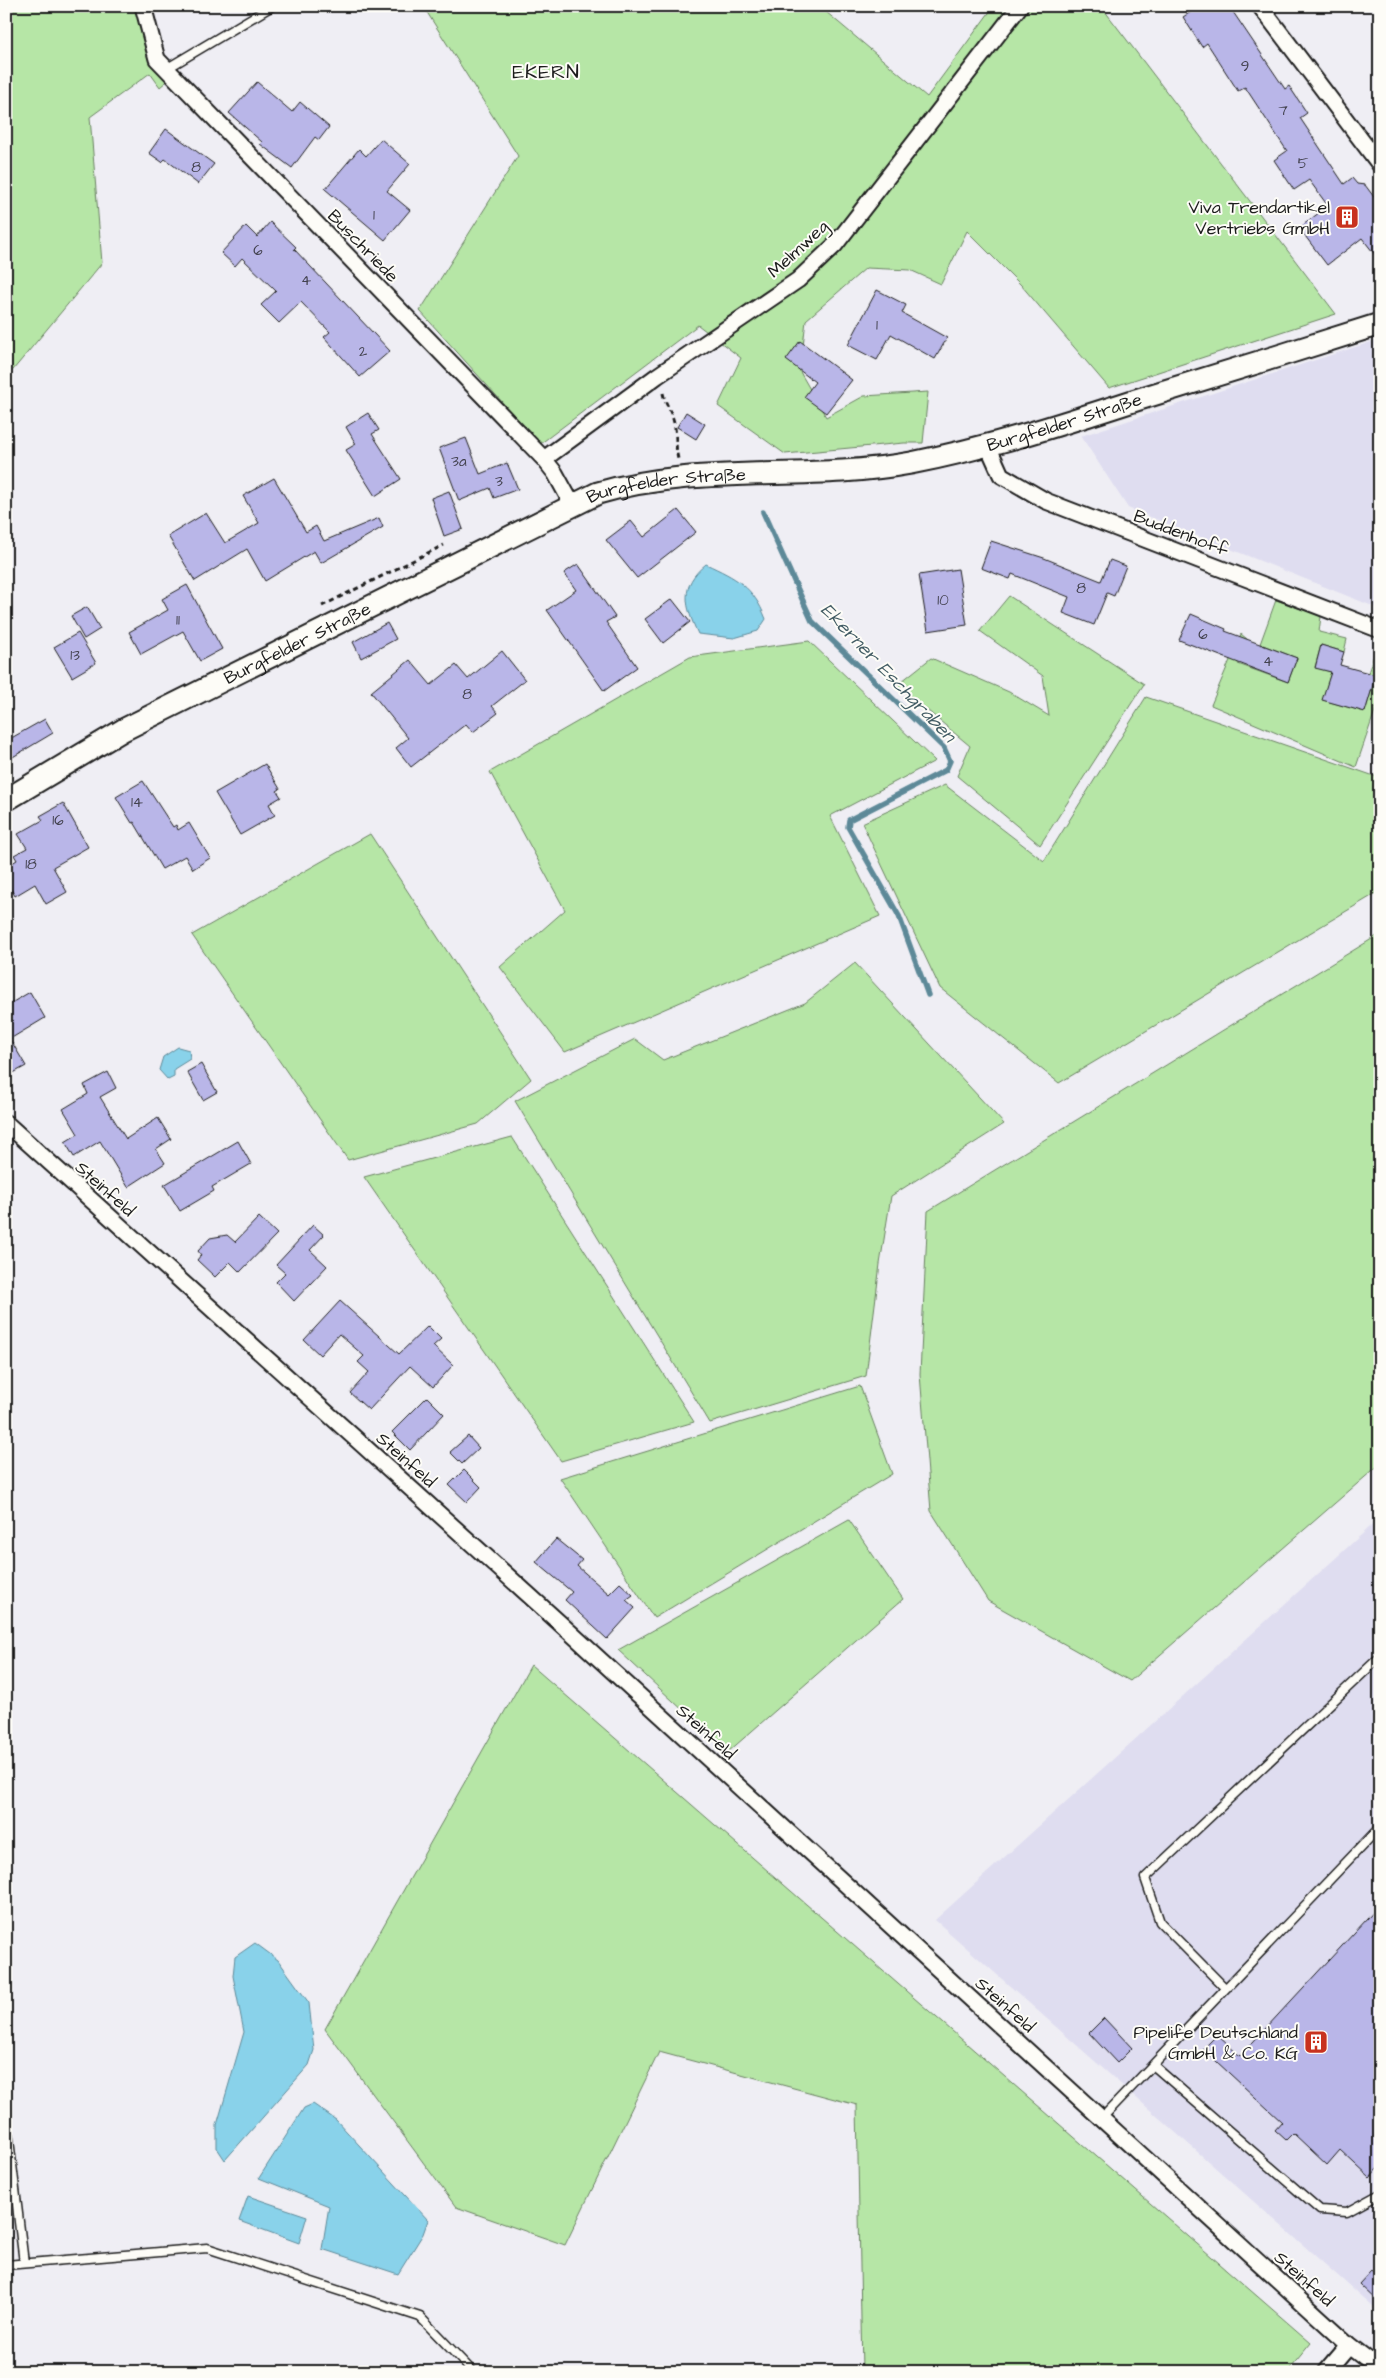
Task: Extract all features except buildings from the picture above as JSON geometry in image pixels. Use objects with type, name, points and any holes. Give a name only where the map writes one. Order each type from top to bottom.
[{"type":"street","name":"Buschriede","points":[[143,6],[157,59],[544,459],[556,473],[572,504]]},
{"type":"street","name":"Melmweg","points":[[544,459],[656,376],[798,280],[835,245],[1020,6]]},
{"type":"street","points":[[1260,6],[1380,165]]},
{"type":"street","name":"Burgfelder Straße","points":[[6,800],[124,730],[572,504],[598,493],[651,480],[679,477],[847,472],[910,463],[988,446],[1380,324]]},
{"type":"street","name":"Buddenhoff","points":[[988,446],[1001,475],[1046,501],[1380,630]]},
{"type":"street","name":"Steinfeld","points":[[6,1123],[573,1635],[1349,2345],[1380,2369]]},
{"type":"street","points":[[1326,2372],[1349,2345]]},
{"type":"lane","points":[[166,68],[272,6]]},
{"type":"lane","points":[[1225,1988],[1160,1922],[1145,1878],[1380,1657]]},
{"type":"lane","points":[[1101,2119],[1380,1827]]},
{"type":"lane","points":[[1152,2064],[1320,2210],[1347,2212],[1380,2194]]},
{"type":"lane","points":[[6,2115],[24,2263]]},
{"type":"lane","points":[[6,2265],[207,2248],[420,2317],[473,2372]]},
{"type":"path","points":[[656,376],[663,386],[664,402],[674,423],[674,440],[679,461]]},
{"type":"shaded area","points":[[1380,339],[1380,609],[1128,508],[1081,436]]},
{"type":"shaded area","points":[[1380,1518],[1380,2313],[935,1920]]},
{"type":"green space","points":[[6,6],[143,6],[157,59],[173,76],[160,87],[150,73],[90,117],[102,263],[13,370],[6,374]]},
{"type":"green space","points":[[423,6],[819,6],[927,97],[994,6],[1101,6],[1336,314],[1109,388],[1021,285],[967,231],[941,284],[910,270],[866,268],[806,320],[800,372],[826,417],[864,396],[928,392],[923,443],[904,443],[785,454],[718,406],[741,358],[698,325],[540,444],[420,311],[518,156]]},
{"type":"green space","points":[[1009,596],[1144,684],[1040,845],[957,776],[970,746],[897,685],[931,658],[1009,692],[1049,716],[1043,676],[980,631]]},
{"type":"green space","points":[[1276,600],[1321,616],[1319,632],[1347,639],[1344,652],[1321,645],[1315,667],[1331,672],[1323,700],[1365,712],[1376,676],[1368,673],[1376,649],[1380,651],[1380,696],[1356,767],[1211,705],[1241,634],[1247,639],[1238,664],[1288,682],[1297,658],[1260,644]]},
{"type":"green space","points":[[809,641],[935,761],[830,816],[880,916],[565,1052],[500,967],[565,910],[490,772],[690,657]]},
{"type":"green space","points":[[1146,697],[1380,778],[1380,891],[1059,1083],[940,988],[862,823],[945,785],[1044,861]]},
{"type":"green space","points":[[370,834],[531,1079],[478,1124],[348,1160],[192,935]]},
{"type":"green space","points":[[1380,934],[1380,1464],[1130,1681],[988,1601],[931,1511],[920,1374],[928,1211]]},
{"type":"green space","points":[[855,963],[1004,1124],[891,1196],[880,1264],[866,1376],[710,1423],[515,1101],[635,1039],[663,1060],[805,1003]]},
{"type":"green space","points":[[512,1137],[694,1422],[561,1461],[364,1177]]},
{"type":"green space","points":[[860,1386],[892,1474],[654,1618],[560,1478]]},
{"type":"green space","points":[[849,1520],[903,1599],[728,1752],[618,1650]]},
{"type":"green space","points":[[531,1665],[1311,2343],[1287,2372],[862,2372],[857,2105],[659,2052],[565,2245],[456,2207],[325,2029]]},
{"type":"water","points":[[706,564],[735,579],[755,598],[766,619],[758,631],[734,638],[698,634],[688,605],[688,588],[697,572]]},
{"type":"water","points":[[178,1047],[189,1050],[190,1059],[174,1069],[174,1077],[168,1080],[159,1070],[163,1057]]},
{"type":"water","points":[[255,1943],[278,1960],[309,2003],[314,2050],[309,2065],[225,2160],[217,2148],[217,2125],[244,2032],[233,1976],[235,1957]]},
{"type":"water","points":[[313,2104],[336,2120],[428,2220],[423,2234],[398,2274],[322,2249],[329,2206],[259,2178],[304,2108]]},
{"type":"water","points":[[248,2196],[307,2216],[299,2243],[239,2221]]},
{"type":"waterway","name":"Ekerner Eschgraben","points":[[763,512],[812,621],[944,748],[950,761],[946,770],[849,820],[848,827],[899,916],[928,995]]},
{"type":"place","name":"Viva Trendartikel Vertriebs GmbH","points":[[1347,217]]},
{"type":"place","name":"Pipelife Deutschland GmbH & Co. KG","points":[[1316,2042]]},
{"type":"district","name":"EKERN","points":[[546,72]]}]
